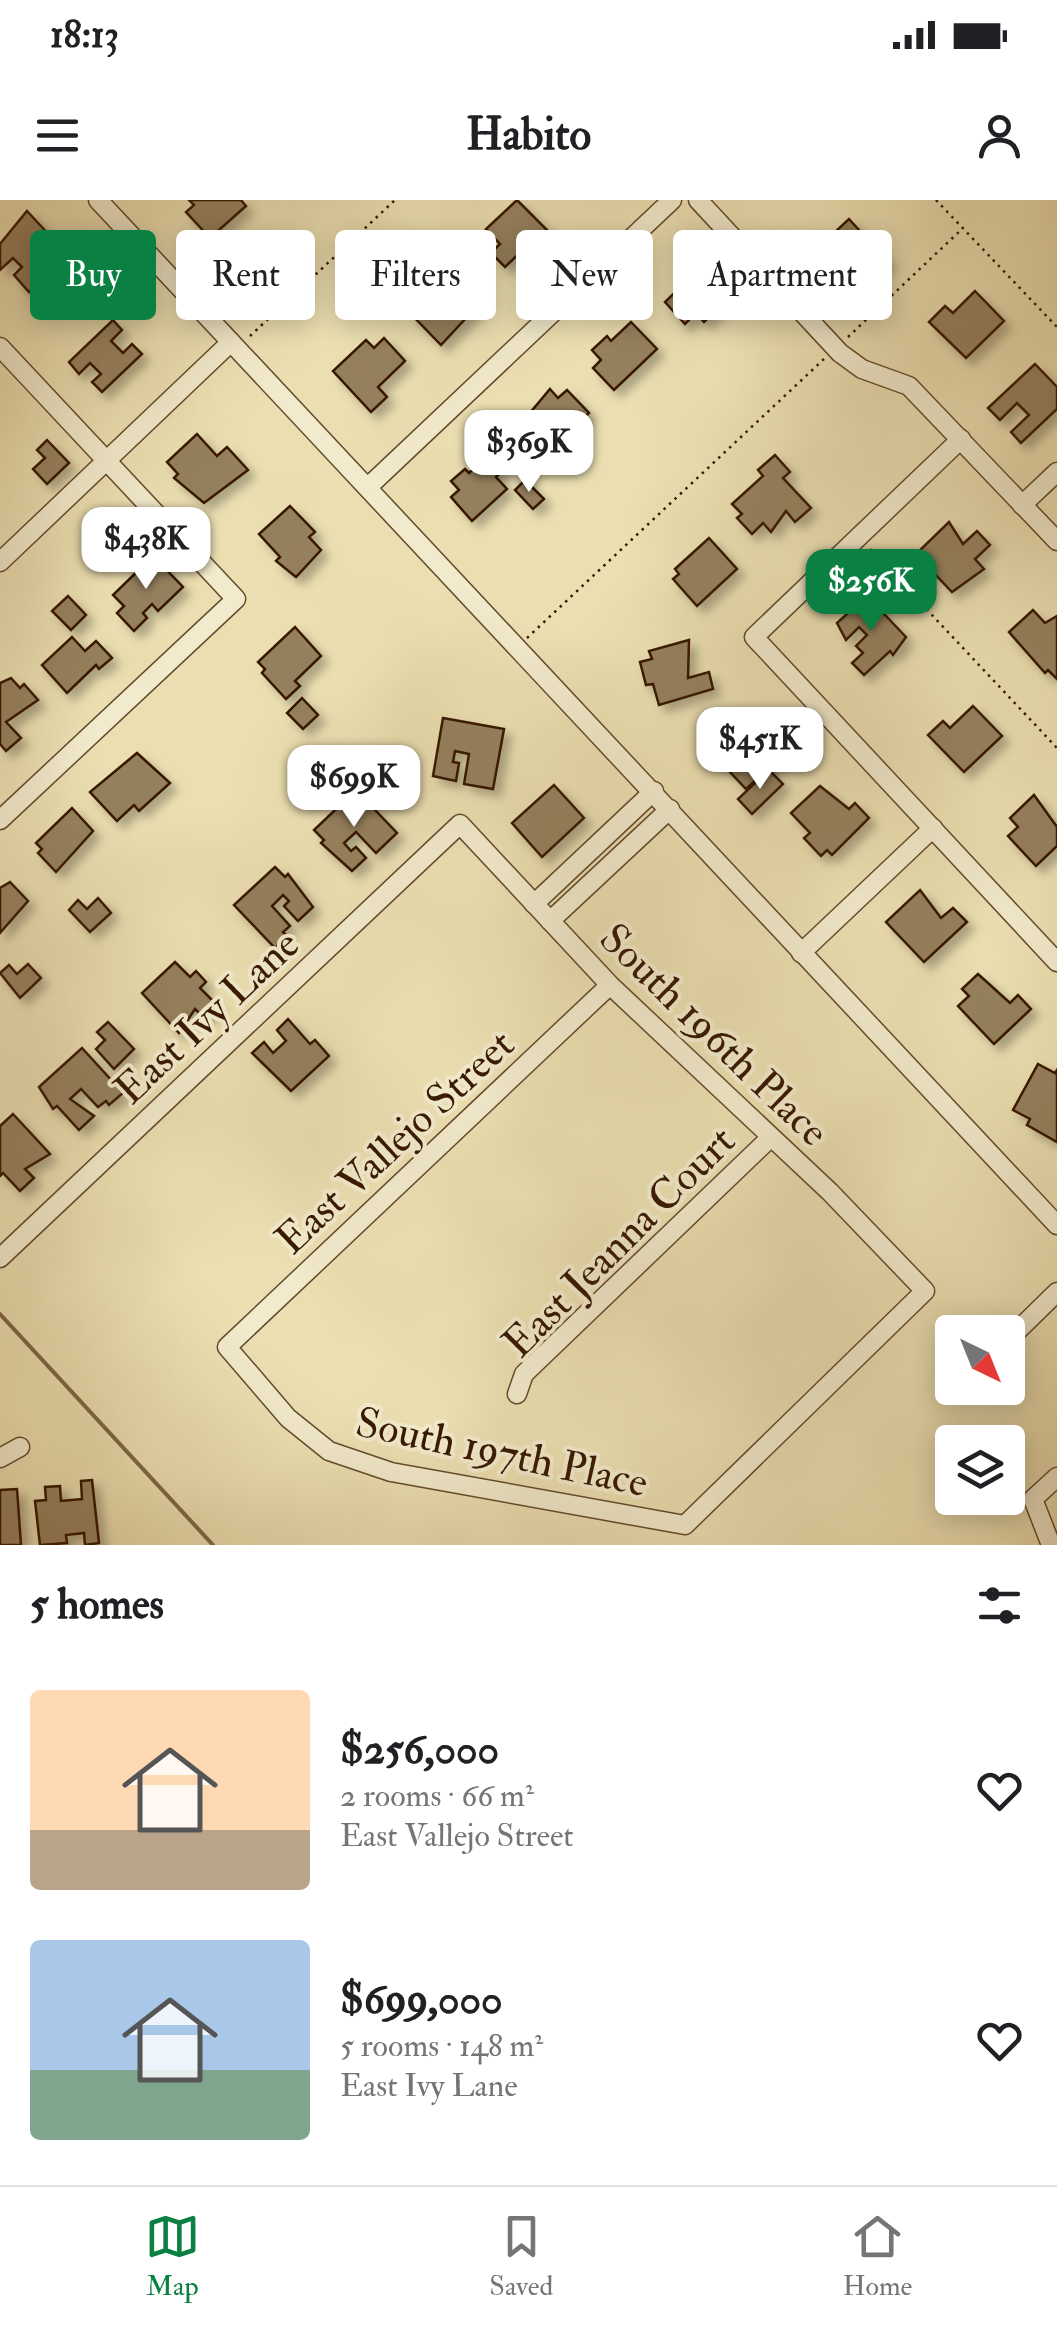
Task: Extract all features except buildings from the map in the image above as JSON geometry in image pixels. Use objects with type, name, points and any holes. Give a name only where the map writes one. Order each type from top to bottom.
[{"type":"street","points":[[368,487],[672,200]]},
{"type":"street","points":[[698,200],[849,362],[909,386],[1057,541]]},
{"type":"street","points":[[104,202],[1057,1225]]},
{"type":"street","points":[[0,562],[234,345]]},
{"type":"street","points":[[0,347],[236,600],[0,820]]},
{"type":"street","points":[[961,439],[754,637],[1057,962]]},
{"type":"street","points":[[1022,505],[1057,472]]},
{"type":"street","points":[[534,904],[654,791]]},
{"type":"street","points":[[550,921],[670,809]]},
{"type":"street","name":"South 196th Place","points":[[460,824],[610,985],[830,1192],[924,1291],[685,1525]]},
{"type":"street","name":"East Ivy Lane","points":[[0,1258],[460,824]]},
{"type":"street","points":[[802,953],[932,828]]},
{"type":"street","points":[[570,870],[585,888]]},
{"type":"street","name":"East Vallejo Street","points":[[227,1347],[610,985]]},
{"type":"street","name":"East Jeanna Court","points":[[518,1394],[524,1374],[770,1138]]},
{"type":"street","points":[[1025,1323],[1057,1292]]},
{"type":"street","name":"South 197th Place","points":[[227,1347],[288,1418],[329,1450],[391,1472],[685,1525]]},
{"type":"street","points":[[0,1458],[20,1447]]},
{"type":"street","points":[[1051,1545],[1033,1498],[1057,1477]]},
{"type":"path","points":[[234,345],[395,200]]},
{"type":"path","points":[[936,200],[1057,326]]},
{"type":"path","points":[[517,648],[963,228]]},
{"type":"path","points":[[858,537],[1057,748]]},
{"type":"waterway","points":[[0,1314],[213,1545]]}]
